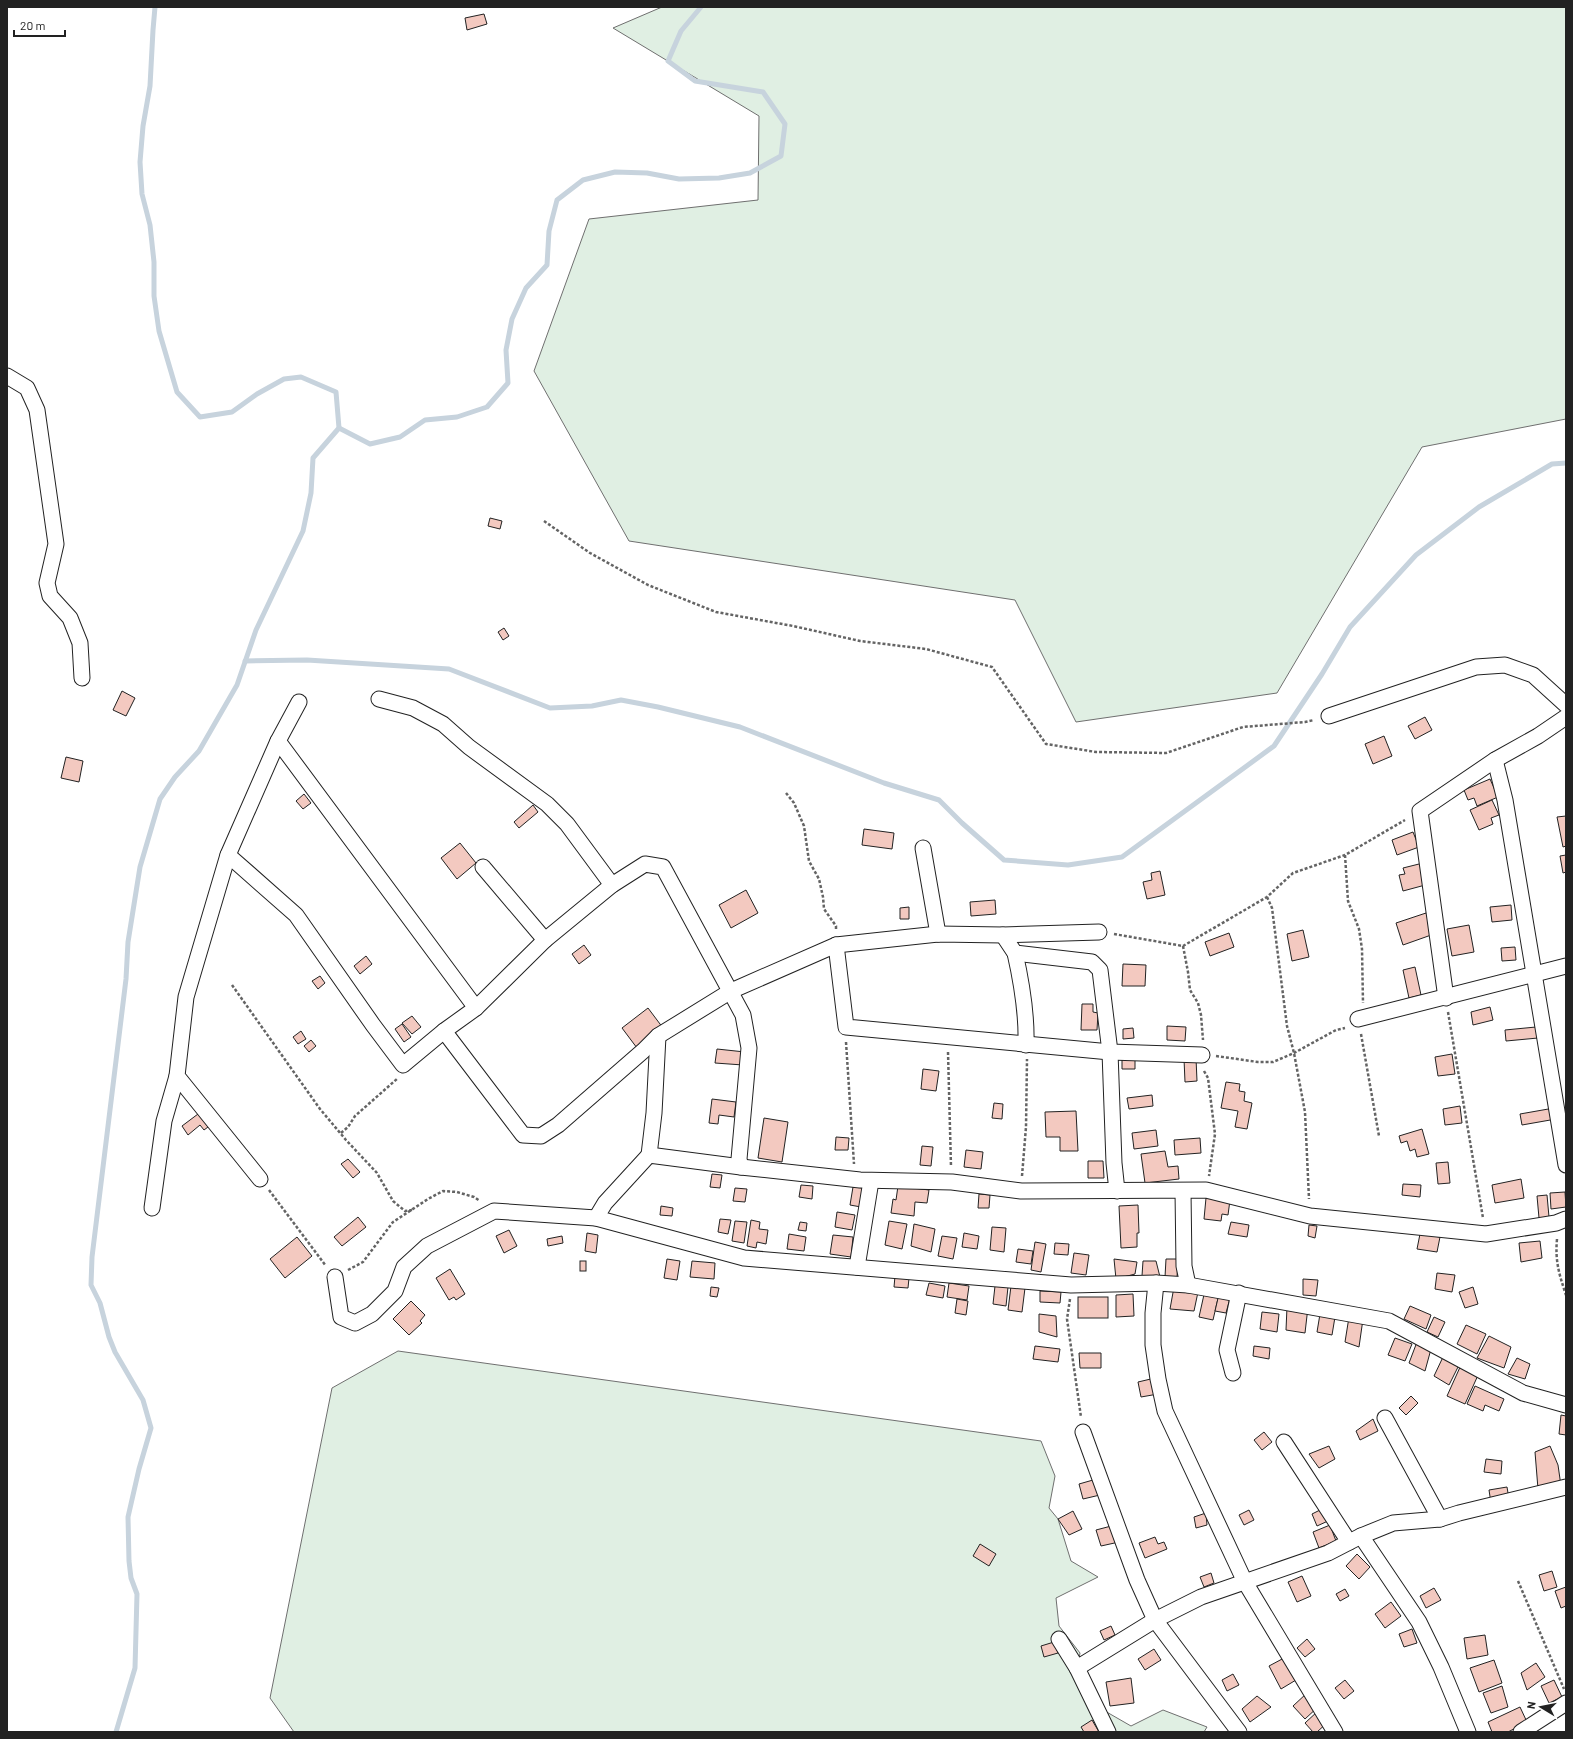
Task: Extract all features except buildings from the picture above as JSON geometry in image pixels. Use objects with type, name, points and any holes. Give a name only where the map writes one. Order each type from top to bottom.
[{"type":"street","points":[[7,376],[27,388],[38,410],[56,544],[47,583],[50,596],[70,618],[80,643],[82,678]]},
{"type":"street","points":[[1330,716],[1476,667],[1505,665],[1533,675],[1566,705]]},
{"type":"street","points":[[379,699],[413,708],[443,724],[468,747],[548,804],[567,824],[612,885]]},
{"type":"street","points":[[152,1208],[164,1121],[177,1076],[186,997],[228,855],[278,740],[299,702]]},
{"type":"street","points":[[1446,998],[1420,811],[1495,760],[1538,736],[1566,717]]},
{"type":"street","points":[[278,740],[476,1008]]},
{"type":"street","points":[[1495,760],[1505,800],[1533,975],[1566,1165]]},
{"type":"street","points":[[923,848],[938,934]]},
{"type":"street","points":[[228,855],[296,915],[403,1066],[444,1031],[476,1008],[546,940],[612,885],[645,864],[663,867],[743,1015],[749,1048],[739,1159],[741,1168]]},
{"type":"street","points":[[483,867],[546,940]]},
{"type":"street","points":[[444,1031],[523,1135],[541,1136],[569,1115],[643,1051],[658,1036],[731,991],[836,945],[938,934],[1003,935],[1099,932]]},
{"type":"street","points":[[1003,935],[1014,953],[1023,986],[1026,1045]]},
{"type":"street","points":[[836,945],[846,1027],[1110,1052],[1202,1055]]},
{"type":"street","points":[[1014,953],[1092,962],[1100,970],[1110,1052],[1114,1163],[1117,1191]]},
{"type":"street","points":[[1358,1019],[1446,998],[1566,966]]},
{"type":"street","points":[[596,1218],[605,1203],[649,1155],[654,1113],[658,1036]]},
{"type":"street","points":[[177,1076],[260,1179]]},
{"type":"street","points":[[649,1155],[741,1168],[866,1180],[952,1182],[1021,1191],[1206,1190],[1310,1216],[1486,1234],[1561,1221]]},
{"type":"street","points":[[857,1267],[866,1180]]},
{"type":"street","points":[[1183,1191],[1184,1266],[1188,1286]]},
{"type":"street","points":[[335,1277],[341,1317],[355,1323],[372,1314],[395,1291],[404,1267],[427,1246],[494,1211],[596,1218],[744,1258],[1071,1285],[1156,1284],[1188,1286],[1389,1321],[1523,1393],[1566,1405]]},
{"type":"street","points":[[1156,1284],[1153,1313],[1153,1345],[1165,1411],[1244,1582],[1335,1732]]},
{"type":"street","points":[[1233,1373],[1228,1350],[1238,1294]]},
{"type":"street","points":[[1385,1418],[1440,1519]]},
{"type":"street","points":[[1083,1432],[1137,1580],[1155,1620],[1239,1732]]},
{"type":"street","points":[[1284,1442],[1355,1539],[1419,1622],[1441,1667],[1468,1732]]},
{"type":"street","points":[[1078,1668],[1155,1620],[1201,1597],[1328,1553],[1355,1539],[1393,1523],[1440,1519],[1566,1486]]},
{"type":"street","points":[[1059,1639],[1078,1668],[1108,1732]]},
{"type":"street","points":[[1521,1732],[1566,1703]]},
{"type":"path","points":[[544,520],[590,553],[648,585],[716,612],[793,626],[860,641],[926,649],[992,667],[1046,744],[1096,752],[1166,753],[1243,726],[1305,722],[1330,716]]},
{"type":"path","points":[[786,793],[794,803],[804,826],[809,861],[819,879],[824,909],[836,926],[836,945]]},
{"type":"path","points":[[1099,932],[1183,946],[1267,898],[1293,873],[1345,855],[1420,811]]},
{"type":"path","points":[[1202,1055],[1273,1062],[1294,1053],[1336,1030],[1351,1027],[1363,1013],[1362,949],[1359,929],[1348,901],[1345,855]]},
{"type":"path","points":[[1267,898],[1272,908],[1287,1026],[1294,1053],[1305,1112],[1310,1216]]},
{"type":"path","points":[[1183,946],[1190,990],[1198,1003],[1202,1015],[1204,1037],[1202,1067],[1208,1078],[1215,1134],[1212,1164],[1206,1190]]},
{"type":"path","points":[[232,985],[320,1109],[377,1173],[393,1201],[405,1211],[412,1210]]},
{"type":"path","points":[[1446,998],[1486,1234]]},
{"type":"path","points":[[1358,1019],[1379,1136]]},
{"type":"path","points":[[846,1027],[853,1162],[866,1180]]},
{"type":"path","points":[[948,1036],[952,1182]]},
{"type":"path","points":[[1021,1191],[1026,1127],[1028,1073],[1026,1045]]},
{"type":"path","points":[[341,1133],[348,1127],[355,1116],[400,1076],[403,1066]]},
{"type":"path","points":[[260,1179],[335,1277],[363,1262],[393,1222],[443,1191],[457,1192],[474,1197],[494,1211]]},
{"type":"path","points":[[1561,1221],[1556,1262],[1559,1277],[1566,1295]]},
{"type":"path","points":[[1071,1285],[1068,1320],[1083,1432]]},
{"type":"path","points":[[1518,1581],[1566,1693]]},
{"type":"green space","points":[[662,7],[1566,7],[1566,419],[1422,447],[1277,693],[1076,722],[1015,600],[629,541],[534,371],[589,219],[758,200],[759,116],[613,28]]},
{"type":"green space","points":[[398,1351],[1041,1441],[1055,1476],[1049,1508],[1058,1519],[1071,1561],[1098,1577],[1056,1598],[1059,1626],[1080,1653],[1075,1680],[1084,1699],[1131,1726],[1163,1710],[1207,1727],[1204,1732],[294,1732],[270,1698],[332,1388]]},
{"type":"waterway","points":[[116,1732],[135,1668],[137,1594],[131,1578],[129,1561],[128,1517],[139,1469],[151,1428],[143,1400],[115,1352],[109,1337],[100,1303],[91,1285],[92,1257],[126,979],[128,942],[140,867],[160,799],[175,777],[199,751],[237,685],[256,630],[303,531],[311,493],[313,458],[339,428],[336,392],[301,377],[284,379],[257,394],[232,412],[200,417],[177,392],[159,331],[154,296],[154,262],[150,225],[142,194],[140,162],[143,126],[150,86],[155,7]]},
{"type":"waterway","points":[[339,428],[370,444],[400,437],[425,420],[457,417],[487,407],[508,383],[506,350],[512,319],[526,288],[547,265],[549,231],[557,200],[583,180],[615,172],[647,173],[679,179],[719,178],[750,173],[781,156],[785,124],[763,92],[695,81],[668,61],[681,31],[701,7]]},
{"type":"waterway","points":[[245,661],[307,660],[449,669],[550,708],[592,706],[621,700],[658,707],[740,727],[884,783],[939,800],[962,823],[1004,860],[1068,865],[1122,857],[1274,746],[1322,674],[1350,627],[1416,555],[1479,507],[1552,464],[1566,463]]}]
